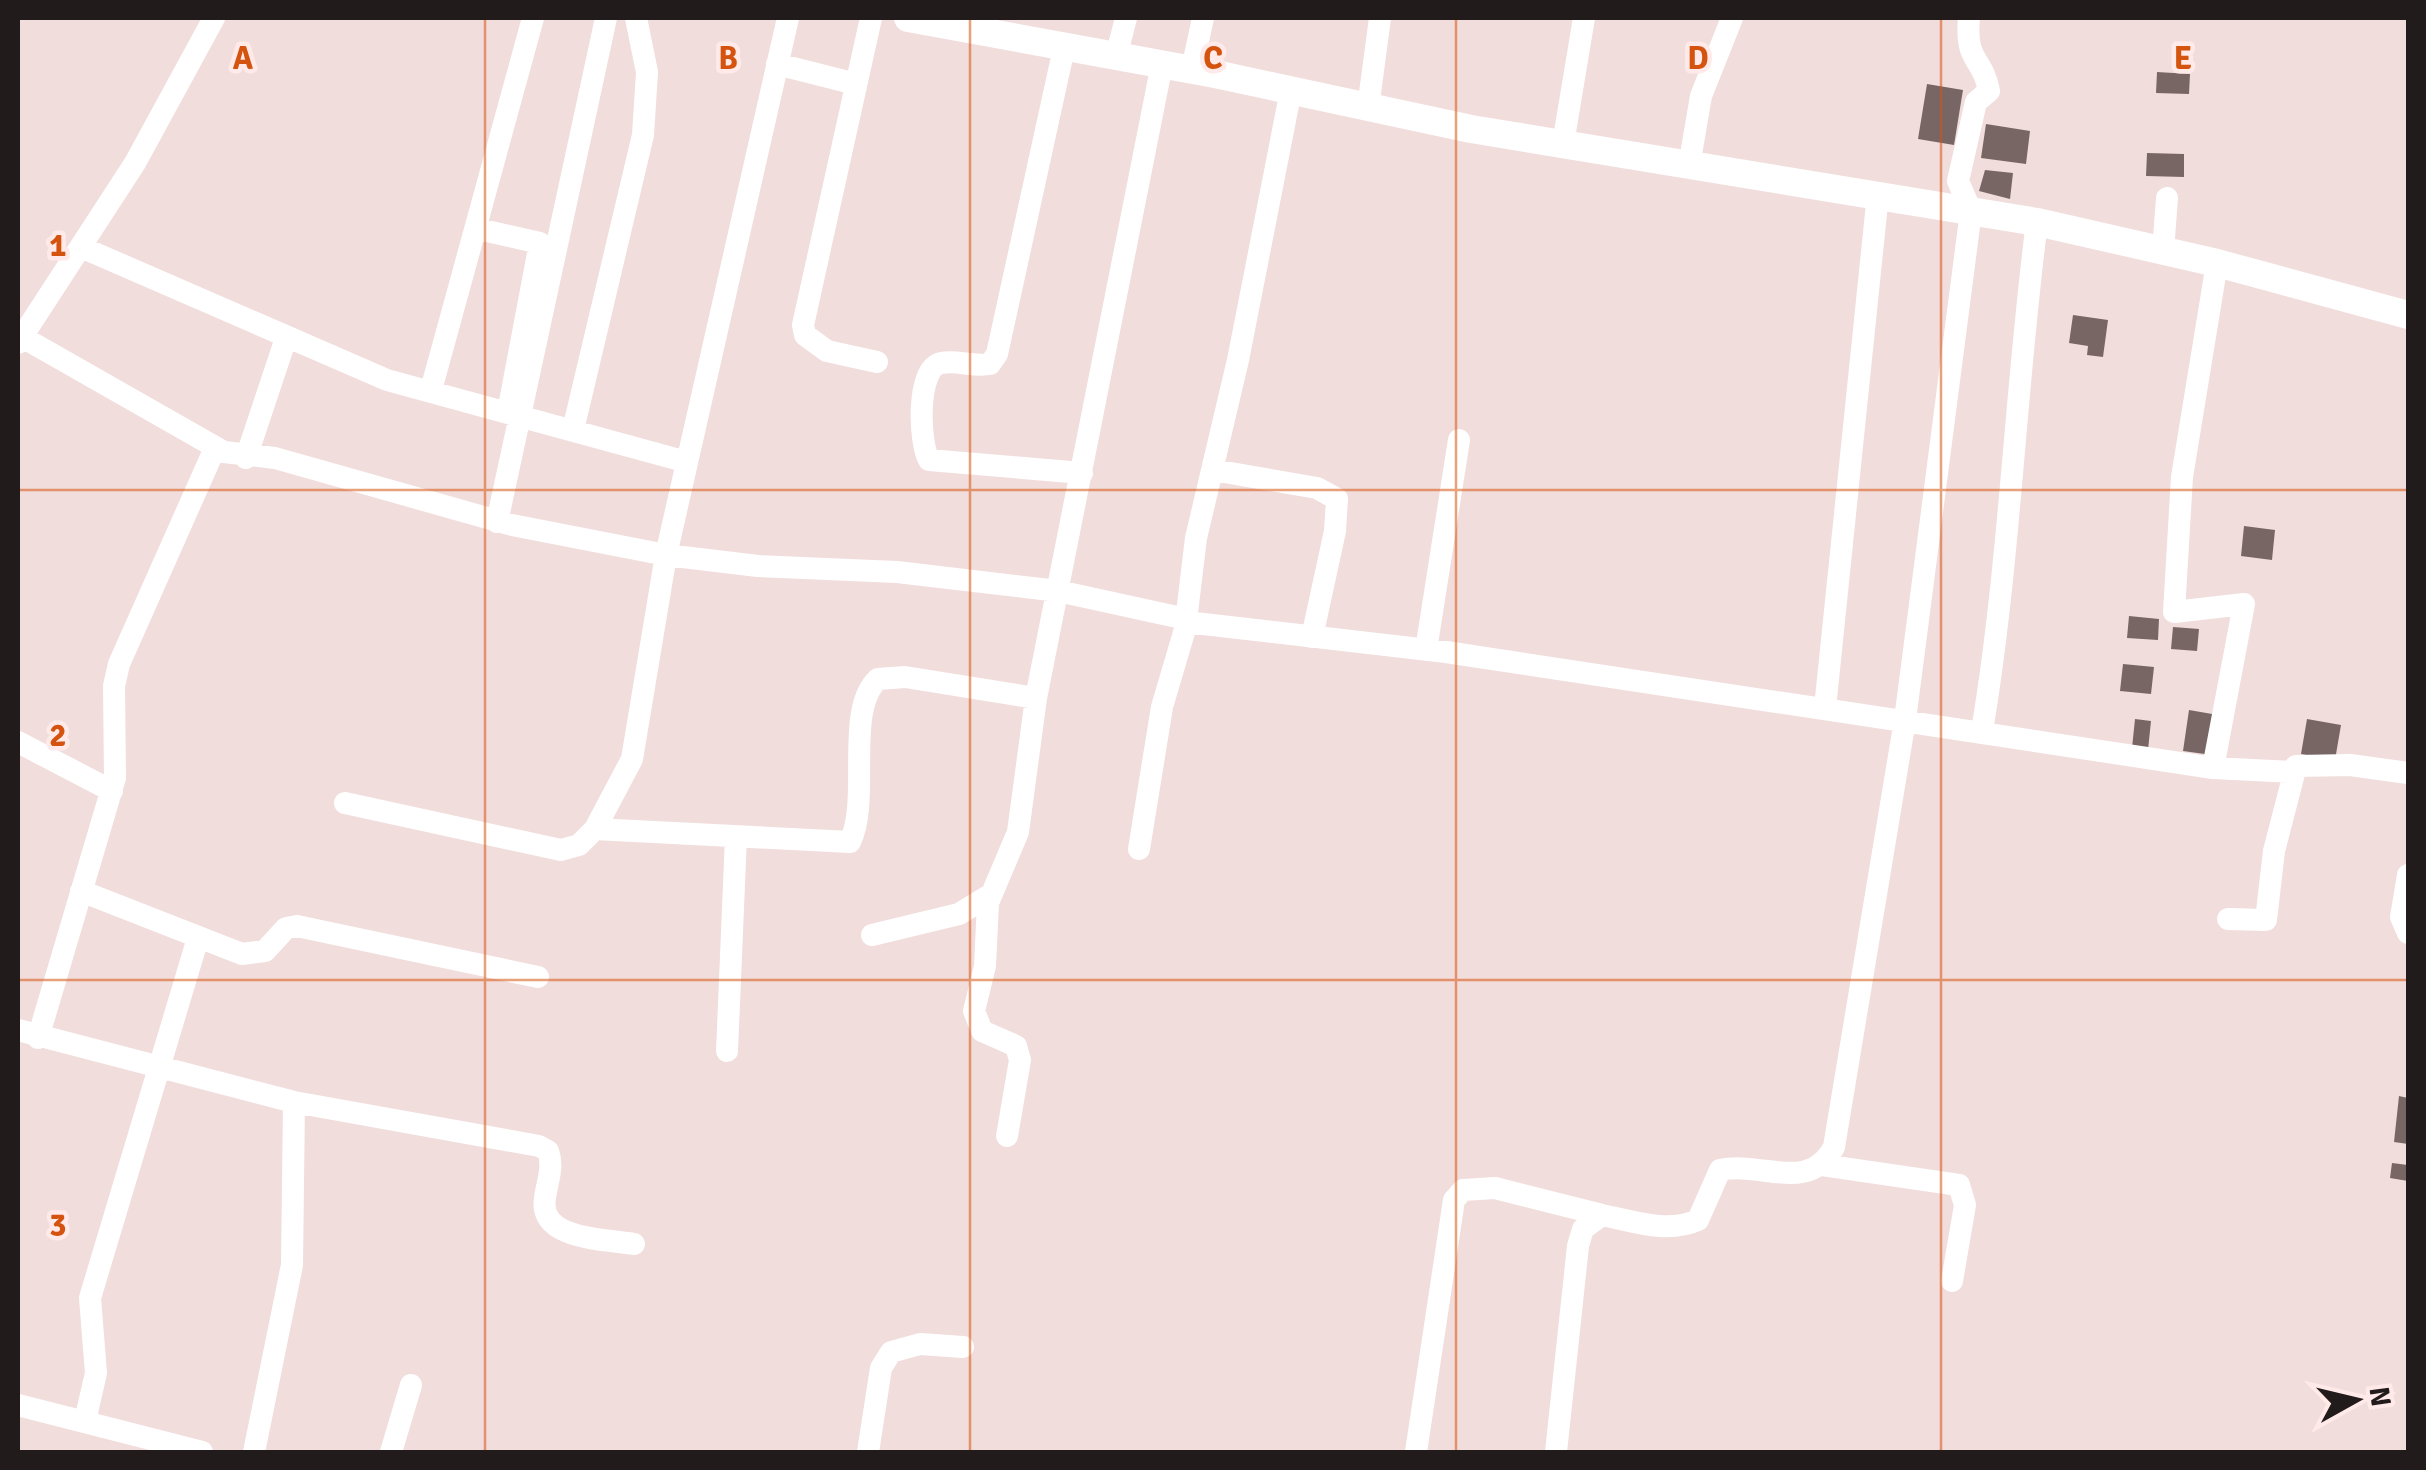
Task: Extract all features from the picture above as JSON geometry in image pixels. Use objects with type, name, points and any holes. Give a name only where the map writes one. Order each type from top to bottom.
[{"type":"street","points":[[214,18],[162,118],[83,248],[20,340],[215,448],[246,458],[274,458],[497,522],[666,554],[758,566],[896,572],[1058,591],[1177,617],[1825,708],[2213,768],[2276,773],[2293,772],[2296,766]]},
{"type":"street","points":[[431,390],[478,230],[533,18]]},
{"type":"street","points":[[515,414],[606,18]]},
{"type":"street","points":[[573,430],[643,135],[647,72],[636,18]]},
{"type":"street","points":[[345,804],[541,848],[579,846],[595,829],[632,759],[666,554],[788,18]]},
{"type":"street","points":[[871,18],[803,325],[805,335],[827,351],[877,362]]},
{"type":"street","points":[[908,18],[1192,69],[1368,108],[1563,144],[2037,222],[2216,263],[2408,316]]},
{"type":"street","points":[[1116,56],[1126,18]]},
{"type":"street","points":[[1192,69],[1203,18]]},
{"type":"street","points":[[1368,108],[1380,18]]},
{"type":"street","points":[[1563,144],[1584,18]]},
{"type":"street","points":[[1689,166],[1701,96],[1732,18]]},
{"type":"street","points":[[1822,1165],[1834,1146],[1905,720],[1971,211],[1958,181],[1976,102],[1990,92],[1986,76],[1969,52],[1969,18]]},
{"type":"street","points":[[1064,48],[997,354],[990,364],[940,363],[931,368],[924,380],[923,429],[924,451],[929,460],[942,464],[1082,473]]},
{"type":"street","points":[[777,64],[856,84]]},
{"type":"street","points":[[1007,1136],[1020,1060],[1016,1046],[982,1031],[974,1011],[984,966],[990,895],[1014,847],[1036,698],[1162,64]]},
{"type":"street","points":[[1139,849],[1162,707],[1186,618],[1196,538],[1291,90]]},
{"type":"street","points":[[1825,708],[1878,194]]},
{"type":"street","points":[[2163,251],[2167,198]]},
{"type":"street","points":[[1982,731],[1993,666],[2021,346],[2037,222]]},
{"type":"street","points":[[478,230],[540,243],[497,522]]},
{"type":"street","points":[[83,248],[357,370],[687,462]]},
{"type":"street","points":[[2213,768],[2244,604],[2174,612],[2182,477],[2216,263]]},
{"type":"street","points":[[246,458],[286,338]]},
{"type":"street","points":[[1426,650],[1458,440]]},
{"type":"street","points":[[215,448],[119,664],[114,686],[118,754],[112,791],[81,891],[28,1034],[294,1102],[539,1146],[548,1150],[552,1160],[543,1213],[549,1222],[562,1231],[634,1244]]},
{"type":"street","points":[[1213,470],[1317,488],[1336,500],[1334,531],[1312,637]]},
{"type":"street","points":[[595,829],[850,842],[858,813],[864,702],[878,679],[905,677],[1036,698]]},
{"type":"street","points":[[18,742],[112,791]]},
{"type":"street","points":[[2296,766],[2350,766],[2408,773]]},
{"type":"street","points":[[2228,919],[2266,920],[2274,851],[2296,766]]},
{"type":"street","points":[[727,1050],[736,837]]},
{"type":"street","points":[[2408,875],[2401,916],[2408,932]]},
{"type":"street","points":[[81,891],[254,956],[286,928],[297,926],[538,978]]},
{"type":"street","points":[[872,935],[960,914],[990,895]]},
{"type":"street","points":[[85,1421],[96,1373],[90,1298],[198,938]]},
{"type":"street","points":[[254,1452],[292,1266],[294,1102]]},
{"type":"street","points":[[1416,1452],[1454,1200],[1463,1190],[1495,1188],[1650,1225],[1686,1225],[1698,1220],[1720,1170],[1801,1174],[1822,1165],[1959,1185],[1965,1205],[1952,1281]]},
{"type":"street","points":[[1556,1452],[1578,1246],[1584,1228],[1602,1215]]},
{"type":"street","points":[[868,1452],[882,1368],[891,1352],[920,1344],[963,1347]]},
{"type":"street","points":[[391,1452],[412,1385]]},
{"type":"street","points":[[18,1405],[202,1452]]},
{"type":"building","points":[[2157,72],[2190,74],[2189,94],[2156,93]]},
{"type":"building","points":[[1927,84],[1963,90],[1954,145],[1918,139]]},
{"type":"building","points":[[1986,124],[2030,131],[2026,164],[1981,158]]},
{"type":"building","points":[[2147,153],[2184,154],[2184,177],[2146,176]]},
{"type":"building","points":[[1985,170],[2013,173],[2010,199],[1979,191]]},
{"type":"building","points":[[2073,315],[2108,320],[2103,357],[2087,355],[2088,346],[2069,343]]},
{"type":"building","points":[[2244,526],[2275,530],[2272,560],[2241,556]]},
{"type":"building","points":[[2129,616],[2159,619],[2158,640],[2127,638]]},
{"type":"building","points":[[2173,627],[2199,629],[2197,651],[2171,649]]},
{"type":"building","points":[[2123,664],[2154,667],[2151,694],[2120,691]]},
{"type":"building","points":[[2189,710],[2218,715],[2212,755],[2183,751]]},
{"type":"building","points":[[2135,719],[2151,721],[2148,750],[2132,748]]},
{"type":"building","points":[[2307,719],[2341,725],[2335,760],[2301,754]]},
{"type":"building","points":[[2399,1096],[2408,1098],[2408,1144],[2394,1142]]},
{"type":"building","points":[[2392,1163],[2408,1165],[2408,1181],[2390,1178]]}]
